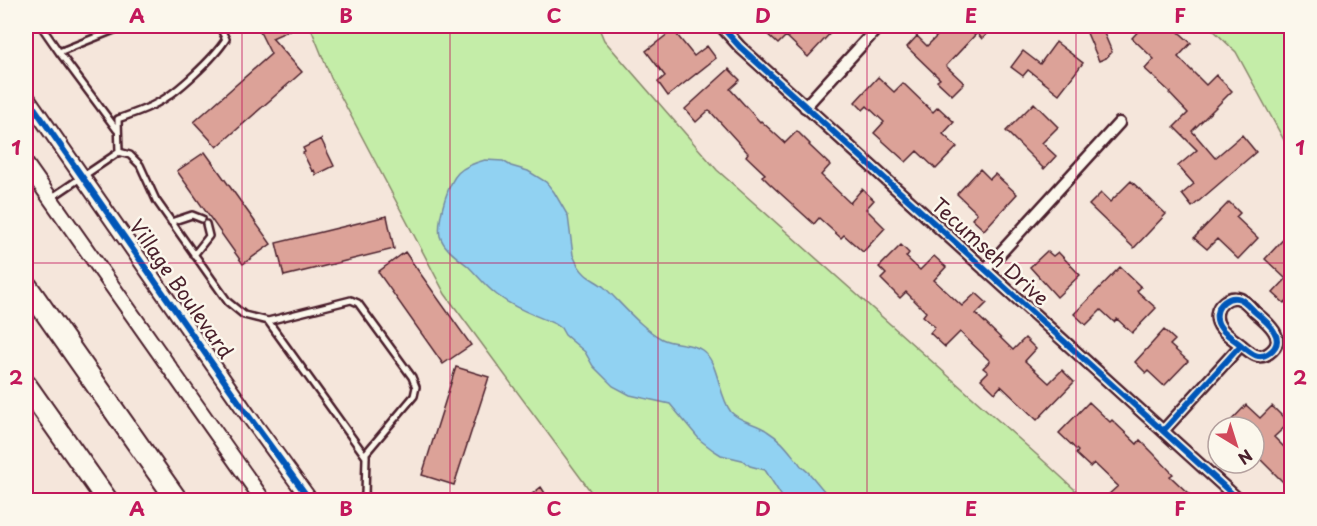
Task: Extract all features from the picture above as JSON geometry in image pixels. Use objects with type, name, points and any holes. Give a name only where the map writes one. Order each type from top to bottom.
[{"type":"highway","points":[[26,285],[177,501]]},
{"type":"highway","points":[[26,386],[106,501]]},
{"type":"street","name":"Tecumseh Drive","points":[[721,26],[740,47],[1239,501]]},
{"type":"street","points":[[806,107],[879,26]]},
{"type":"street","name":"Village Boulevard","points":[[26,96],[310,501]]},
{"type":"street","points":[[985,270],[1119,123]]},
{"type":"street","points":[[26,164],[263,501]]},
{"type":"street","points":[[1230,298],[1245,302],[1272,327],[1276,335],[1272,351],[1261,356],[1254,356],[1241,345],[1217,322],[1218,308],[1230,298]]},
{"type":"street","points":[[1162,431],[1241,345]]},
{"type":"lane","points":[[40,26],[118,131]]},
{"type":"lane","points":[[59,52],[124,26]]},
{"type":"lane","points":[[119,152],[118,119],[158,103],[175,91],[219,50],[226,39],[219,26]]},
{"type":"lane","points":[[50,198],[119,152],[130,155],[140,165],[156,200],[194,255],[228,302],[244,315],[268,321],[351,300],[358,303],[412,377],[416,387],[414,396],[366,453],[365,496],[359,501]]},
{"type":"lane","points":[[171,222],[192,215],[204,222],[209,236],[194,255]]},
{"type":"lane","points":[[268,321],[366,458]]},
{"type":"lane","points":[[365,496],[376,501]]},
{"type":"green space","points":[[310,26],[598,26],[604,40],[717,170],[1086,500],[597,500],[445,294],[331,78]]},
{"type":"green space","points":[[1209,26],[1291,26],[1291,153],[1236,52]]},
{"type":"water","points":[[485,160],[503,161],[528,171],[546,182],[568,216],[573,255],[583,272],[604,287],[654,334],[667,341],[698,347],[708,355],[723,397],[731,412],[763,428],[777,438],[833,500],[784,500],[765,470],[713,450],[700,440],[670,404],[630,395],[613,386],[593,366],[585,352],[565,335],[561,328],[504,300],[452,253],[440,236],[440,223],[448,190],[458,173]]},
{"type":"building","points":[[257,26],[299,26],[272,38],[302,72],[217,147],[194,122],[271,54]]},
{"type":"building","points":[[772,26],[837,26],[808,57],[786,36],[778,44],[765,32]]},
{"type":"building","points":[[947,26],[996,26],[982,39],[977,33],[946,66],[964,83],[952,95],[937,81],[940,79],[907,47],[917,36],[927,46]]},
{"type":"building","points":[[1084,26],[1101,26],[1112,52],[1106,58],[1099,61]]},
{"type":"building","points":[[1143,26],[1172,26],[1191,43],[1178,57],[1206,85],[1216,75],[1232,91],[1192,131],[1215,158],[1242,135],[1256,152],[1192,207],[1182,194],[1194,184],[1178,166],[1197,150],[1174,127],[1188,113],[1170,92],[1145,69],[1154,59],[1132,38]]},
{"type":"building","points":[[673,30],[694,56],[707,46],[716,58],[668,96],[658,82],[665,76],[646,51]]},
{"type":"building","points":[[1056,42],[1083,63],[1059,94],[1028,70],[1023,76],[1011,67],[1023,51],[1040,64]]},
{"type":"building","points":[[729,69],[740,80],[730,89],[760,122],[785,143],[797,131],[830,165],[821,175],[850,203],[862,189],[874,200],[866,209],[885,228],[863,252],[844,235],[841,238],[819,218],[814,224],[770,184],[762,176],[765,174],[746,156],[748,153],[709,110],[696,122],[685,109]]},
{"type":"building","points":[[878,77],[894,92],[903,83],[933,112],[938,107],[954,122],[943,134],[957,147],[936,169],[917,151],[906,162],[874,133],[884,122],[867,106],[863,110],[855,102]]},
{"type":"building","points":[[1034,103],[1058,127],[1042,143],[1056,156],[1044,169],[1006,131]]},
{"type":"building","points":[[321,139],[334,166],[316,175],[303,153],[305,152],[303,148]]},
{"type":"building","points":[[205,152],[271,244],[243,264],[177,171]]},
{"type":"building","points":[[980,169],[990,179],[995,174],[1017,194],[984,230],[972,219],[977,213],[957,194]]},
{"type":"building","points":[[1131,181],[1166,214],[1134,248],[1089,205],[1101,193],[1110,202]]},
{"type":"building","points":[[1229,202],[1240,213],[1236,217],[1258,238],[1238,259],[1217,239],[1207,249],[1194,238]]},
{"type":"building","points":[[387,216],[394,249],[284,276],[276,243]]},
{"type":"building","points":[[1292,230],[1292,296],[1284,303],[1273,293],[1286,279],[1265,259]]},
{"type":"building","points":[[901,245],[909,253],[906,257],[920,270],[934,256],[946,267],[934,280],[962,306],[976,293],[987,303],[976,314],[1013,350],[1025,338],[1036,349],[1025,361],[1049,383],[1062,370],[1074,382],[1037,420],[1001,386],[995,393],[981,379],[988,372],[983,368],[990,361],[960,332],[945,347],[930,333],[935,327],[923,316],[926,312],[906,292],[900,298],[881,279],[886,274],[879,267]]},
{"type":"building","points":[[1047,251],[1053,256],[1058,252],[1080,275],[1057,297],[1030,267]]},
{"type":"building","points":[[405,252],[471,345],[443,364],[378,272]]},
{"type":"building","points":[[1120,267],[1141,287],[1137,291],[1156,308],[1132,333],[1117,319],[1114,322],[1101,310],[1086,325],[1074,314]]},
{"type":"building","points":[[1164,330],[1175,340],[1170,345],[1188,361],[1164,386],[1135,362]]},
{"type":"building","points":[[456,367],[489,377],[454,485],[422,475]]},
{"type":"building","points":[[1089,402],[1137,444],[1140,440],[1173,474],[1170,476],[1189,494],[1183,501],[1114,501],[1108,495],[1118,486],[1094,463],[1090,467],[1076,454],[1078,451],[1059,433]]},
{"type":"building","points":[[1246,405],[1257,415],[1236,415]]},
{"type":"building","points":[[1272,406],[1289,423],[1274,437],[1292,455],[1292,501],[1273,501],[1287,486],[1266,465],[1266,415],[1263,415]]},
{"type":"building","points":[[541,487],[550,501],[523,501]]},
{"type":"cycle path","points":[[721,26],[740,47],[1239,500]]},
{"type":"cycle path","points":[[26,96],[248,415],[310,500]]},
{"type":"cycle path","points":[[1163,431],[1241,345],[1224,332],[1218,323],[1219,307],[1230,298],[1237,298],[1244,302],[1270,325],[1276,336],[1275,348],[1265,355],[1254,355],[1241,345]]}]
